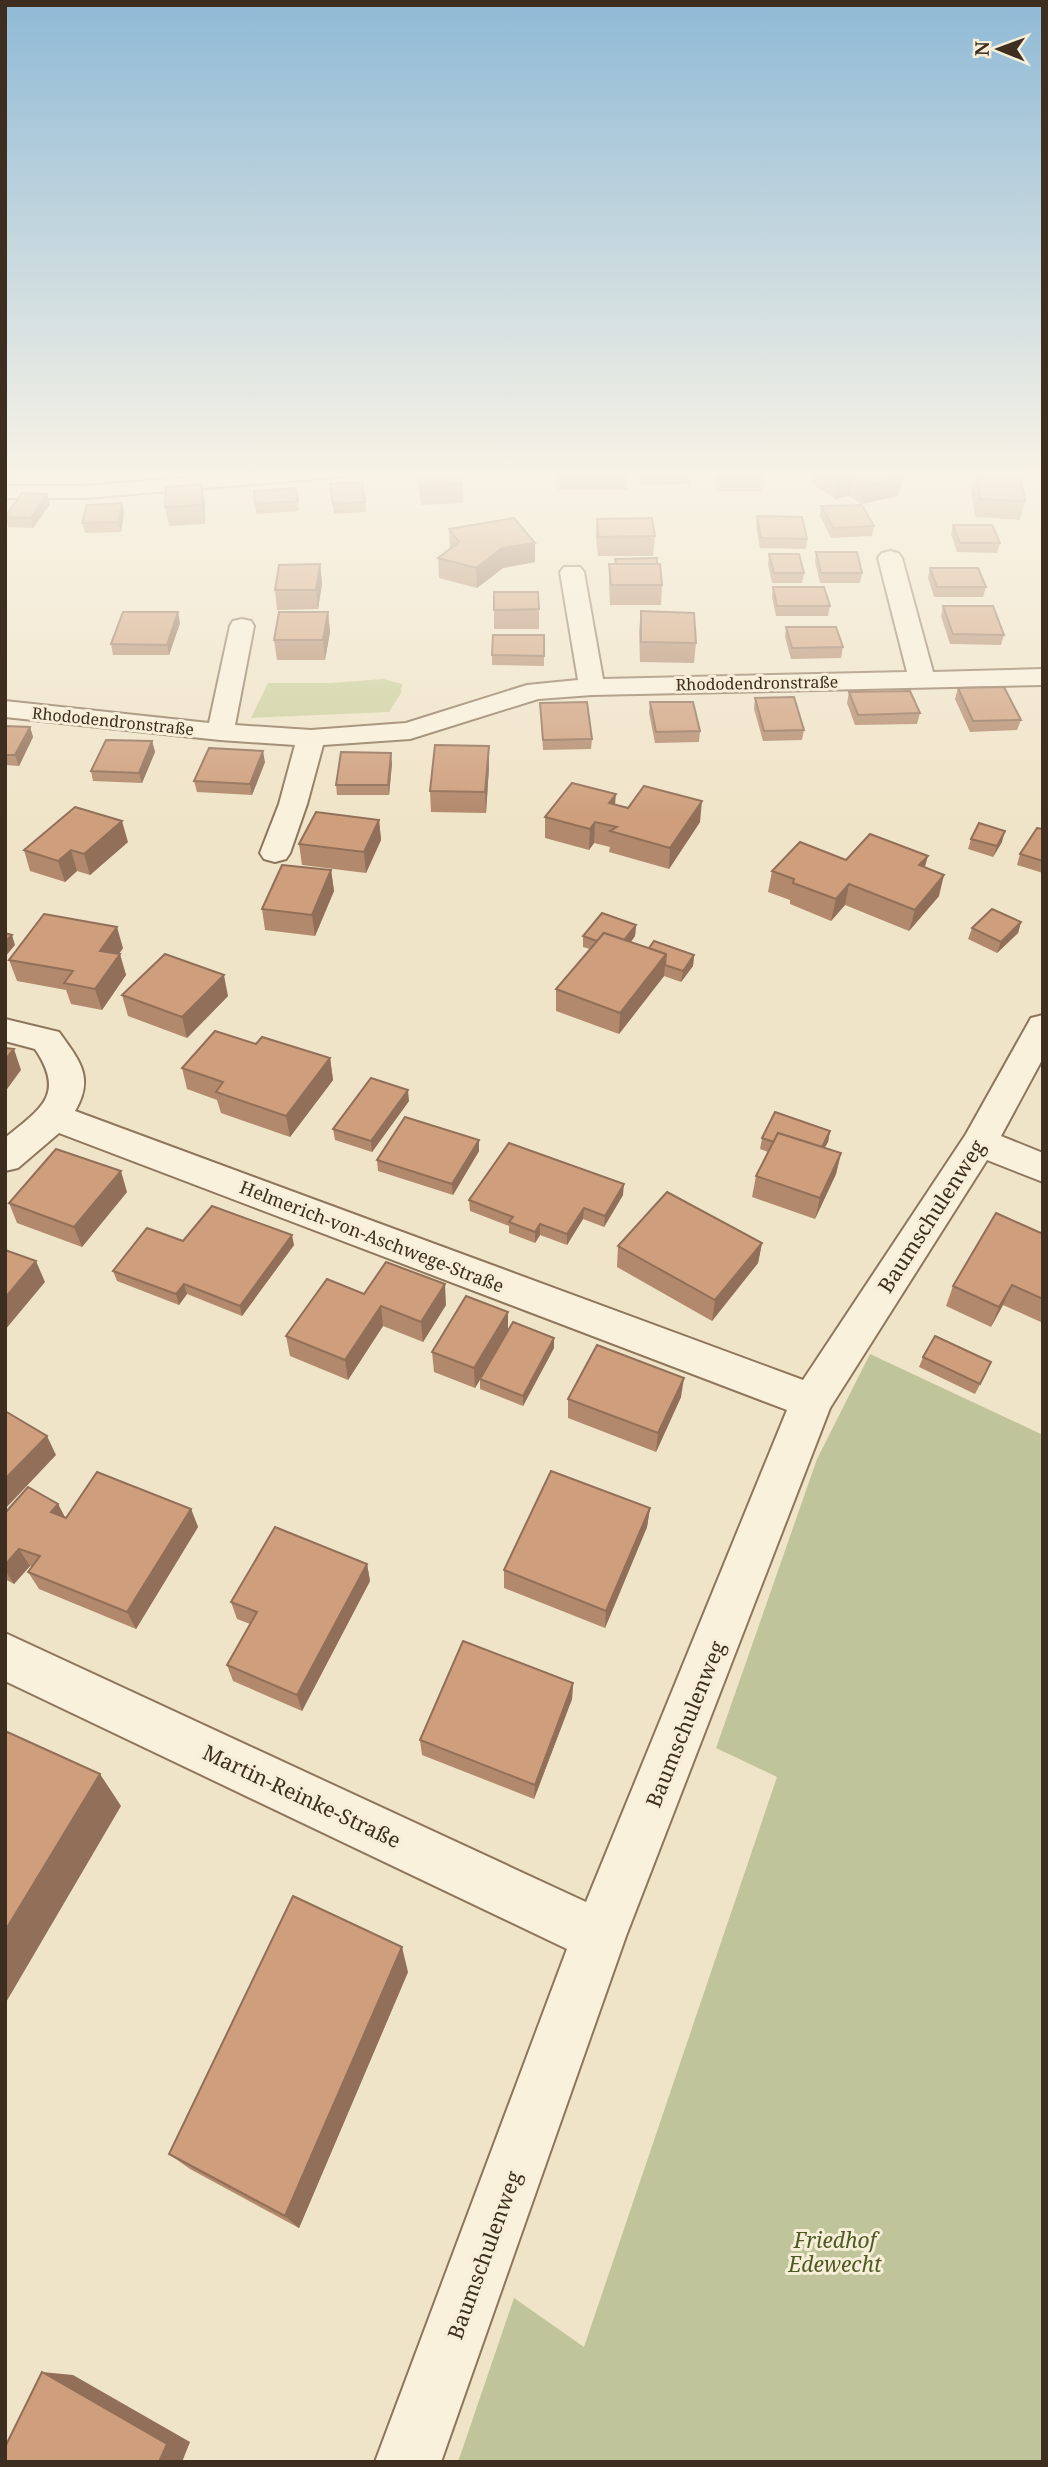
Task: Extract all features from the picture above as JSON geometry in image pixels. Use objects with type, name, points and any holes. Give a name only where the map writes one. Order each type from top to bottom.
[{"type":"street","points":[[574,586],[592,687]]},
{"type":"street","points":[[897,586],[922,679]]},
{"type":"street","name":"Rhododendronstraße","points":[[220,733],[242,626]]},
{"type":"street","name":"Rhododendronstraße","points":[[5,709],[220,733],[310,738],[411,731],[460,713],[536,691],[592,687],[1043,677]]},
{"type":"street","points":[[275,853],[293,804],[310,738]]},
{"type":"street","name":"Baumschulenweg","points":[[408,2462],[599,1936],[812,1401],[980,1142],[1043,1026]]},
{"type":"street","points":[[5,1030],[47,1040],[66,1069],[69,1094],[54,1117],[5,1158]]},
{"type":"street","name":"Helmerich-von-Aschwege-Straße","points":[[54,1117],[812,1401]]},
{"type":"street","points":[[980,1142],[1043,1168]]},
{"type":"street","name":"Martin-Reinke-Straße","points":[[5,1656],[599,1936]]},
{"type":"green space","points":[[383,679],[402,684],[401,693],[389,712],[251,718],[268,683],[330,683]]},
{"type":"green space","name":"Friedhof Edewecht","points":[[870,1354],[1043,1435],[1043,2462],[458,2462],[514,2298],[584,2347],[777,1777],[716,1748],[817,1459]]},
{"type":"building","points":[[276,586],[317,586],[316,590],[275,590]]},
{"type":"building","points":[[937,586],[986,587],[937,587]]},
{"type":"building","points":[[773,587],[824,587],[830,606],[777,606]]},
{"type":"building","points":[[494,592],[538,592],[539,609],[494,610]]},
{"type":"building","points":[[943,606],[993,606],[1004,635],[953,634]]},
{"type":"building","points":[[641,611],[694,613],[696,643],[641,642]]},
{"type":"building","points":[[123,612],[178,612],[167,645],[111,644]]},
{"type":"building","points":[[279,612],[328,612],[323,640],[274,640]]},
{"type":"building","points":[[786,627],[836,627],[843,647],[792,648]]},
{"type":"building","points":[[493,635],[544,635],[544,656],[492,655]]},
{"type":"building","points":[[1004,687],[1021,720],[973,721],[958,688]]},
{"type":"building","points":[[910,691],[920,713],[858,715],[849,692]]},
{"type":"building","points":[[794,697],[804,730],[764,731],[755,698]]},
{"type":"building","points":[[587,702],[592,739],[543,740],[540,703]]},
{"type":"building","points":[[650,702],[693,702],[700,731],[656,732]]},
{"type":"building","points":[[5,726],[30,727],[15,755],[5,755]]},
{"type":"building","points":[[106,740],[152,741],[139,773],[91,771]]},
{"type":"building","points":[[435,745],[489,746],[485,792],[430,791]]},
{"type":"building","points":[[209,748],[263,751],[250,784],[194,781]]},
{"type":"building","points":[[341,752],[391,753],[388,785],[336,785]]},
{"type":"building","points":[[572,783],[616,794],[609,803],[628,808],[644,786],[702,801],[670,848],[610,831],[617,827],[595,822],[590,829],[545,817]]},
{"type":"building","points":[[75,807],[122,821],[84,854],[71,850],[58,861],[24,850]]},
{"type":"building","points":[[316,812],[379,820],[364,852],[299,844]]},
{"type":"building","points":[[979,823],[1005,831],[997,846],[971,839]]},
{"type":"building","points":[[1037,828],[1043,829],[1043,861],[1020,854]]},
{"type":"building","points":[[870,834],[928,856],[919,865],[944,875],[915,910],[849,884],[836,899],[793,883],[794,879],[772,871],[800,842],[846,860]]},
{"type":"building","points":[[282,865],[331,870],[312,915],[262,909]]},
{"type":"building","points":[[992,909],[1021,922],[1001,942],[972,928]]},
{"type":"building","points":[[602,913],[636,925],[624,940],[604,933],[597,941],[583,936]]},
{"type":"building","points":[[44,914],[117,927],[100,951],[120,954],[95,989],[64,983],[73,971],[9,960]]},
{"type":"building","points":[[5,933],[12,935],[5,942]]},
{"type":"building","points":[[604,933],[666,954],[620,1013],[556,989]]},
{"type":"building","points":[[654,941],[694,955],[683,971],[665,965],[666,954],[649,948]]},
{"type":"building","points":[[165,954],[224,975],[182,1017],[122,995]]},
{"type":"building","points":[[215,1031],[256,1044],[262,1037],[330,1058],[286,1116],[216,1092],[223,1082],[182,1068]]},
{"type":"building","points":[[5,1048],[14,1049],[5,1060]]},
{"type":"building","points":[[371,1078],[408,1090],[371,1141],[333,1129]]},
{"type":"building","points":[[775,1112],[830,1131],[822,1147],[778,1133],[774,1142],[762,1138]]},
{"type":"building","points":[[405,1117],[479,1140],[452,1184],[377,1160]]},
{"type":"building","points":[[778,1133],[841,1153],[820,1198],[756,1176]]},
{"type":"building","points":[[509,1143],[624,1184],[605,1216],[584,1208],[567,1234],[540,1224],[535,1232],[509,1222],[513,1217],[469,1200]]},
{"type":"building","points":[[56,1149],[121,1171],[74,1227],[9,1203]]},
{"type":"building","points":[[667,1192],[762,1243],[715,1300],[618,1246]]},
{"type":"building","points":[[212,1206],[292,1235],[240,1306],[184,1284],[176,1294],[113,1271],[147,1228],[183,1241]]},
{"type":"building","points":[[996,1213],[1043,1234],[1043,1299],[1012,1285],[999,1307],[953,1286]]},
{"type":"building","points":[[5,1250],[36,1261],[5,1298]]},
{"type":"building","points":[[386,1262],[445,1284],[421,1322],[381,1306],[345,1360],[286,1336],[327,1279],[364,1294]]},
{"type":"building","points":[[466,1296],[508,1312],[474,1368],[432,1352]]},
{"type":"building","points":[[513,1322],[554,1338],[523,1396],[480,1379]]},
{"type":"building","points":[[935,1336],[991,1362],[980,1384],[923,1357]]},
{"type":"building","points":[[597,1345],[684,1378],[658,1433],[568,1399]]},
{"type":"building","points":[[5,1411],[47,1436],[5,1479]]},
{"type":"building","points":[[551,1471],[650,1508],[606,1611],[504,1570]]},
{"type":"building","points":[[97,1472],[191,1509],[127,1612],[28,1572],[40,1556],[19,1549],[5,1565],[5,1513],[28,1487],[58,1504],[51,1512],[66,1518]]},
{"type":"building","points":[[275,1527],[367,1564],[297,1695],[227,1665],[257,1612],[231,1602]]},
{"type":"building","points":[[463,1641],[573,1683],[535,1785],[420,1740]]},
{"type":"building","points":[[5,1731],[100,1774],[5,1931]]},
{"type":"building","points":[[293,1896],[402,1947],[285,2216],[169,2154]]},
{"type":"building","points":[[42,2372],[167,2444],[159,2462],[5,2462],[5,2447]]}]
